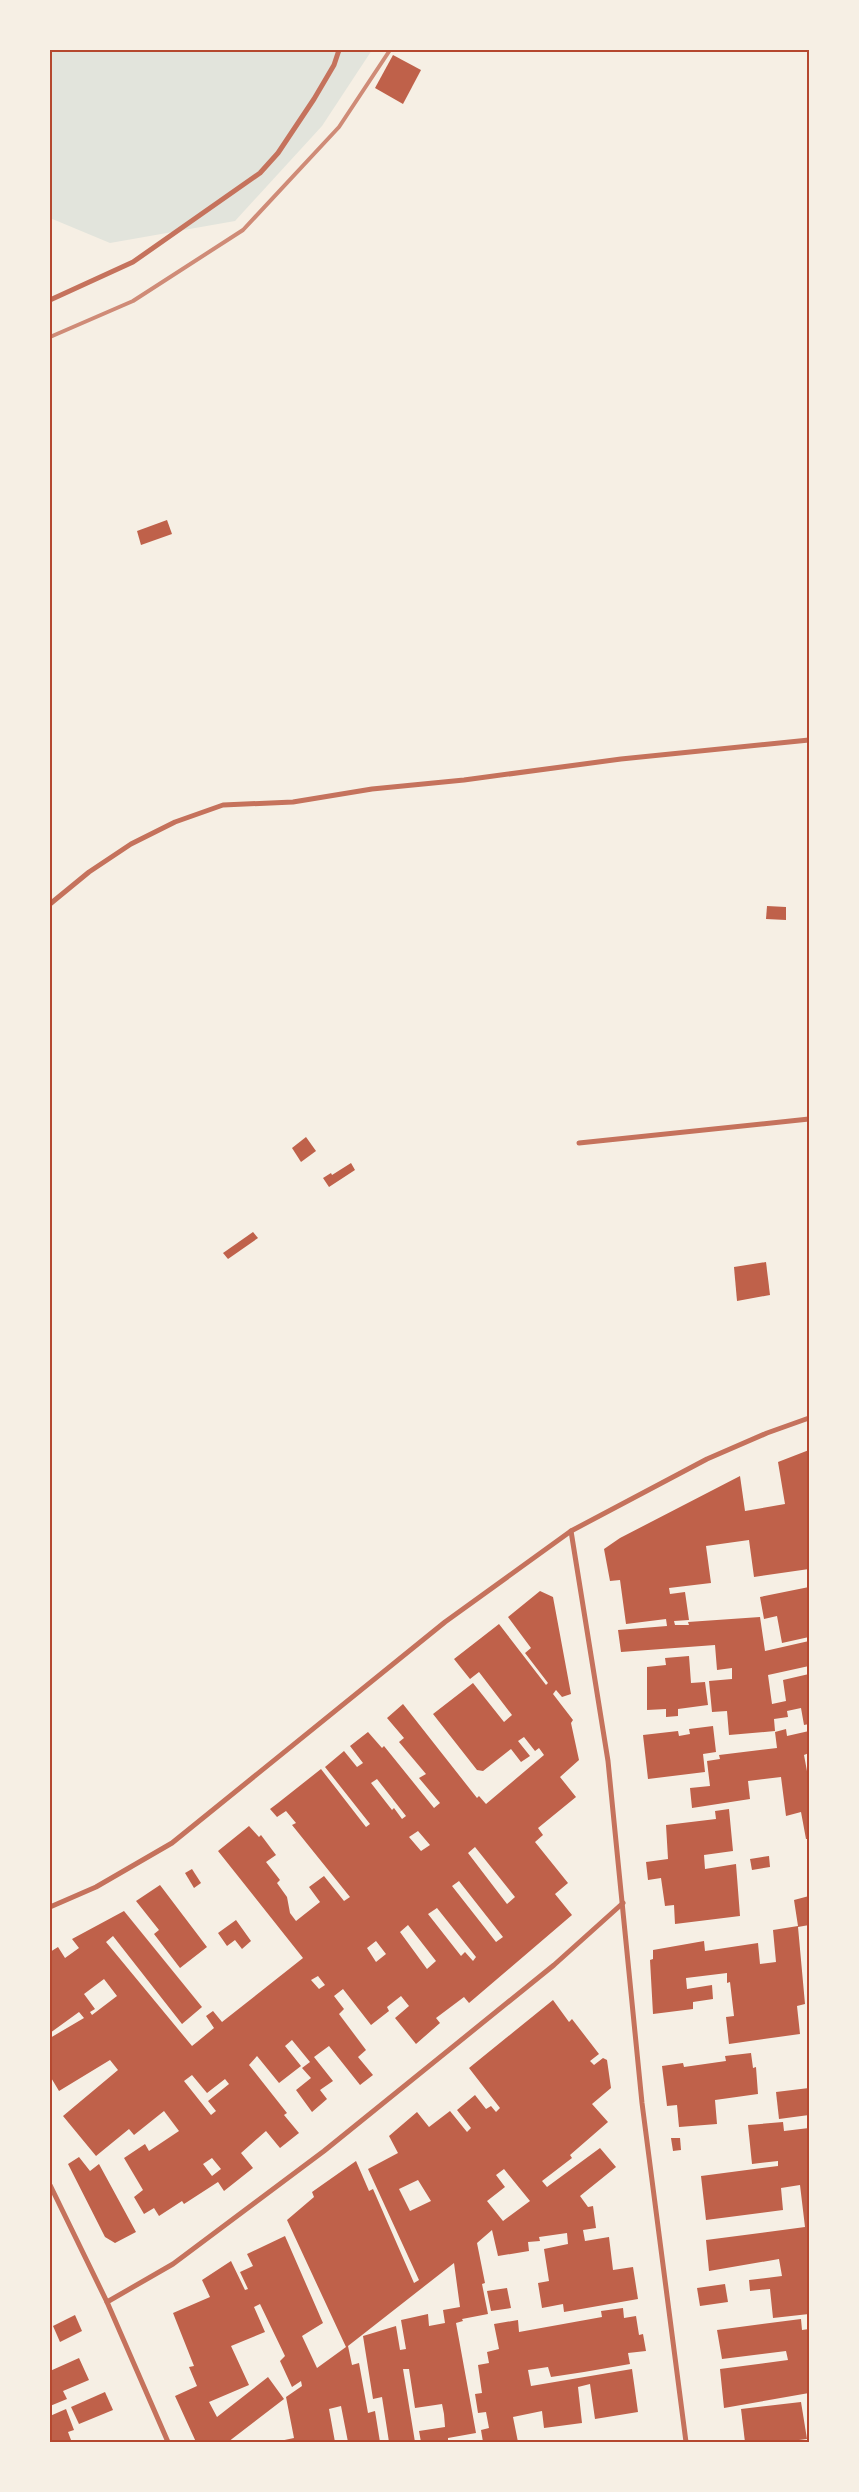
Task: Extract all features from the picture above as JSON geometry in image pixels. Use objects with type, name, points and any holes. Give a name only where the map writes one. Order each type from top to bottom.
[{"type":"street","points":[[50,300],[134,262],[260,172],[278,153],[314,99],[334,65],[339,50]]},
{"type":"street","points":[[50,904],[89,872],[131,844],[175,822],[223,805],[292,802],[372,788],[464,780],[622,759],[809,740]]},
{"type":"street","points":[[579,1143],[809,1119]]},
{"type":"street","points":[[50,1907],[96,1886],[172,1843],[445,1622],[571,1531],[707,1459],[767,1433],[809,1418]]},
{"type":"street","points":[[571,1531],[608,1761],[642,2103],[686,2442]]},
{"type":"street","points":[[107,2302],[173,2264],[324,2151],[554,1965],[623,1903]]},
{"type":"street","points":[[50,2185],[107,2302],[168,2442]]},
{"type":"shaded area","points":[[50,50],[372,50],[322,126],[235,221],[110,243],[50,218]]},
{"type":"building","points":[[393,55],[421,70],[403,104],[375,88]]},
{"type":"building","points":[[167,520],[172,534],[141,545],[137,531]]},
{"type":"building","points":[[767,906],[786,907],[786,920],[766,919]]},
{"type":"building","points":[[306,1137],[316,1151],[301,1162],[292,1148]]},
{"type":"building","points":[[351,1163],[355,1170],[329,1187],[323,1178],[331,1173],[332,1175]]},
{"type":"building","points":[[253,1232],[258,1238],[228,1259],[223,1253]]},
{"type":"building","points":[[766,1262],[770,1295],[737,1301],[734,1267]]},
{"type":"building","points":[[809,1450],[809,1569],[754,1577],[749,1540],[706,1546],[711,1583],[669,1588],[670,1594],[685,1592],[689,1620],[674,1621],[675,1625],[689,1625],[688,1622],[760,1617],[765,1651],[809,1641],[809,1666],[768,1675],[772,1704],[786,1701],[783,1680],[809,1674],[809,1724],[804,1725],[801,1708],[787,1711],[788,1717],[774,1719],[775,1731],[729,1735],[727,1711],[712,1712],[709,1681],[732,1679],[732,1668],[717,1670],[715,1645],[621,1652],[618,1630],[667,1626],[666,1619],[626,1624],[620,1580],[610,1581],[604,1549],[620,1538],[740,1476],[745,1511],[785,1504],[778,1462]]},
{"type":"building","points":[[809,1587],[809,1637],[782,1643],[777,1616],[764,1619],[760,1597]]},
{"type":"building","points":[[540,1591],[553,1597],[571,1694],[562,1697],[556,1690],[553,1694],[573,1720],[571,1723],[579,1760],[560,1777],[576,1797],[538,1828],[543,1835],[535,1842],[568,1883],[555,1894],[572,1915],[469,2003],[464,1997],[436,2018],[440,2023],[416,2044],[395,2018],[409,2006],[401,1996],[387,2007],[389,2011],[371,2025],[343,1989],[334,1996],[344,2009],[339,2014],[366,2050],[358,2057],[373,2075],[360,2085],[329,2046],[314,2057],[333,2081],[320,2090],[327,2099],[312,2112],[296,2090],[311,2078],[302,2068],[310,2062],[292,2040],[285,2046],[301,2066],[279,2083],[257,2056],[249,2065],[287,2113],[284,2115],[299,2133],[280,2148],[266,2131],[241,2153],[253,2168],[224,2191],[218,2182],[184,2204],[182,2201],[159,2216],[154,2208],[144,2214],[134,2197],[143,2190],[124,2158],[145,2144],[149,2151],[179,2131],[164,2111],[134,2135],[129,2129],[96,2156],[63,2116],[118,2070],[110,2060],[59,2091],[50,2076],[50,2038],[84,2018],[79,2012],[50,2033],[50,1952],[58,1947],[65,1958],[79,1948],[72,1939],[124,1911],[202,2007],[182,2024],[113,1936],[106,1942],[192,2046],[214,2028],[206,2016],[213,2011],[222,2022],[303,1958],[218,1851],[249,1826],[259,1837],[261,1835],[276,1855],[266,1862],[280,1880],[277,1883],[287,1897],[290,1913],[296,1921],[320,1902],[309,1887],[324,1876],[344,1901],[350,1897],[292,1825],[296,1823],[286,1811],[277,1817],[270,1809],[321,1769],[366,1827],[370,1824],[325,1767],[344,1751],[357,1767],[363,1763],[350,1746],[368,1732],[382,1748],[384,1746],[434,1808],[440,1803],[419,1778],[426,1774],[399,1742],[404,1738],[387,1718],[403,1704],[477,1798],[479,1796],[486,1804],[544,1755],[539,1748],[535,1751],[524,1737],[518,1741],[530,1756],[521,1762],[511,1749],[483,1771],[477,1770],[433,1714],[473,1683],[504,1722],[512,1715],[479,1672],[470,1679],[454,1659],[499,1624],[546,1685],[548,1683],[525,1653],[531,1648],[508,1617]],"holes":[[[377,1779],[406,1816],[402,1819],[394,1808],[392,1810],[371,1783]],[[418,1831],[430,1845],[421,1851],[409,1837]],[[475,1847],[515,1897],[507,1904],[468,1853]],[[459,1881],[503,1937],[496,1942],[452,1886]],[[437,1908],[476,1957],[473,1961],[465,1952],[461,1956],[428,1914]],[[408,1925],[436,1961],[427,1969],[400,1932]],[[376,1941],[386,1954],[376,1962],[367,1948]],[[318,1976],[325,1985],[319,1989],[311,1980]],[[104,1979],[117,1996],[92,2015],[90,2012],[95,2009],[84,1994]],[[192,2075],[207,2093],[225,2079],[229,2084],[208,2101],[216,2111],[211,2115],[184,2081]],[[212,2158],[221,2169],[212,2176],[203,2164]]]},
{"type":"building","points":[[689,1656],[691,1683],[705,1682],[708,1705],[678,1709],[678,1716],[666,1717],[666,1709],[647,1710],[647,1667],[666,1665],[665,1658]]},
{"type":"building","points":[[713,1726],[716,1752],[703,1754],[705,1772],[648,1779],[643,1735],[678,1731],[679,1736],[690,1734],[689,1729]]},
{"type":"building","points":[[786,1729],[787,1736],[809,1731],[809,1753],[804,1755],[809,1782],[809,1839],[806,1839],[801,1812],[786,1816],[781,1777],[748,1781],[750,1799],[692,1808],[690,1788],[710,1786],[707,1761],[720,1759],[719,1755],[777,1748],[775,1732]]},
{"type":"building","points":[[729,1809],[733,1851],[704,1855],[705,1869],[736,1864],[740,1916],[675,1924],[674,1905],[665,1906],[661,1878],[648,1880],[646,1862],[668,1859],[666,1825],[716,1819],[715,1811]]},
{"type":"building","points":[[769,1856],[770,1867],[752,1870],[750,1859]]},
{"type":"building","points":[[192,1869],[201,1883],[194,1888],[185,1873]]},
{"type":"building","points":[[160,1885],[207,1947],[180,1968],[154,1934],[159,1930],[136,1901]]},
{"type":"building","points":[[809,1896],[809,1925],[798,1927],[805,2004],[797,2006],[800,2034],[729,2044],[726,2017],[734,2016],[730,1982],[727,1983],[727,1973],[686,1978],[687,1989],[712,1985],[713,1999],[693,2002],[693,2009],[653,2014],[650,1960],[653,1959],[653,1950],[704,1941],[705,1951],[758,1943],[760,1964],[776,1962],[773,1930],[798,1926],[794,1900]]},
{"type":"building","points":[[236,1920],[251,1941],[242,1949],[235,1940],[227,1946],[218,1933]]},
{"type":"building","points":[[553,2000],[569,2022],[572,2019],[599,2054],[590,2061],[594,2065],[603,2058],[607,2060],[611,2088],[592,2104],[608,2122],[570,2155],[572,2158],[542,2181],[547,2187],[600,2148],[616,2167],[580,2196],[588,2207],[593,2206],[596,2228],[583,2230],[585,2241],[609,2237],[613,2270],[633,2267],[638,2299],[564,2312],[563,2304],[542,2308],[538,2283],[549,2281],[544,2249],[568,2244],[567,2233],[539,2237],[540,2241],[528,2242],[529,2251],[498,2256],[492,2230],[477,2243],[485,2283],[482,2284],[488,2314],[462,2319],[463,2321],[456,2323],[476,2433],[448,2438],[448,2442],[421,2442],[419,2431],[445,2427],[442,2404],[415,2408],[409,2369],[403,2369],[415,2442],[389,2442],[382,2397],[373,2399],[363,2336],[396,2326],[400,2350],[406,2349],[401,2320],[428,2314],[429,2326],[445,2323],[443,2310],[460,2307],[454,2263],[348,2346],[352,2365],[359,2363],[368,2413],[375,2411],[380,2442],[348,2442],[341,2406],[329,2409],[335,2442],[275,2442],[294,2438],[286,2397],[302,2386],[301,2381],[292,2387],[280,2361],[285,2356],[260,2304],[254,2307],[265,2332],[231,2346],[249,2385],[209,2402],[217,2417],[268,2377],[284,2399],[228,2442],[196,2442],[175,2396],[197,2386],[189,2367],[194,2366],[173,2313],[210,2297],[202,2280],[231,2261],[245,2290],[248,2289],[240,2272],[253,2266],[247,2254],[285,2236],[323,2323],[302,2336],[317,2368],[346,2347],[287,2220],[314,2197],[312,2192],[356,2161],[369,2191],[373,2189],[414,2283],[419,2280],[368,2169],[398,2153],[389,2136],[417,2112],[429,2127],[450,2111],[467,2132],[471,2128],[457,2110],[475,2095],[486,2109],[491,2106],[496,2112],[500,2108],[469,2068]],"holes":[[[504,2169],[530,2201],[503,2221],[487,2201],[505,2187],[496,2175]],[[418,2180],[431,2201],[410,2211],[399,2189]]]},
{"type":"building","points":[[751,2053],[753,2068],[756,2067],[758,2094],[715,2100],[717,2124],[679,2127],[677,2105],[667,2106],[662,2066],[683,2063],[684,2067],[726,2061],[725,2056]]},
{"type":"building","points":[[809,2088],[809,2115],[779,2119],[776,2092]]},
{"type":"building","points":[[783,2122],[784,2131],[809,2128],[809,2314],[773,2318],[770,2289],[750,2291],[749,2280],[782,2276],[779,2259],[709,2271],[706,2240],[805,2227],[800,2185],[781,2188],[783,2210],[706,2220],[701,2176],[778,2166],[778,2161],[752,2164],[748,2125]]},
{"type":"building","points":[[671,2138],[680,2138],[681,2150],[673,2151]]},
{"type":"building","points":[[79,2157],[90,2171],[99,2164],[136,2232],[115,2243],[105,2237],[68,2164]]},
{"type":"building","points":[[725,2284],[728,2302],[700,2306],[697,2288]]},
{"type":"building","points":[[507,2288],[511,2308],[491,2311],[487,2291]]},
{"type":"building","points":[[623,2308],[624,2318],[636,2316],[639,2335],[643,2334],[646,2351],[628,2353],[630,2364],[551,2377],[548,2367],[528,2370],[531,2386],[632,2369],[638,2412],[595,2419],[590,2384],[578,2387],[582,2423],[544,2428],[542,2411],[513,2417],[518,2442],[483,2442],[481,2430],[489,2428],[486,2412],[478,2413],[475,2394],[482,2393],[478,2365],[489,2363],[487,2352],[499,2349],[494,2324],[518,2320],[519,2332],[602,2317],[601,2311]]},
{"type":"building","points":[[75,2315],[82,2331],[60,2342],[53,2326]]},
{"type":"building","points":[[801,2319],[802,2330],[809,2329],[809,2393],[724,2408],[720,2369],[788,2360],[786,2351],[722,2359],[717,2330]]},
{"type":"building","points":[[79,2358],[89,2380],[63,2391],[67,2399],[50,2406],[50,2371]]},
{"type":"building","points":[[105,2392],[113,2410],[79,2424],[71,2407]]},
{"type":"building","points":[[801,2402],[807,2439],[783,2442],[745,2442],[741,2409]]},
{"type":"building","points":[[66,2409],[74,2430],[68,2432],[71,2440],[50,2442],[50,2416]]},
{"type":"railway","points":[[50,337],[133,301],[243,230],[339,127],[390,50]]}]
